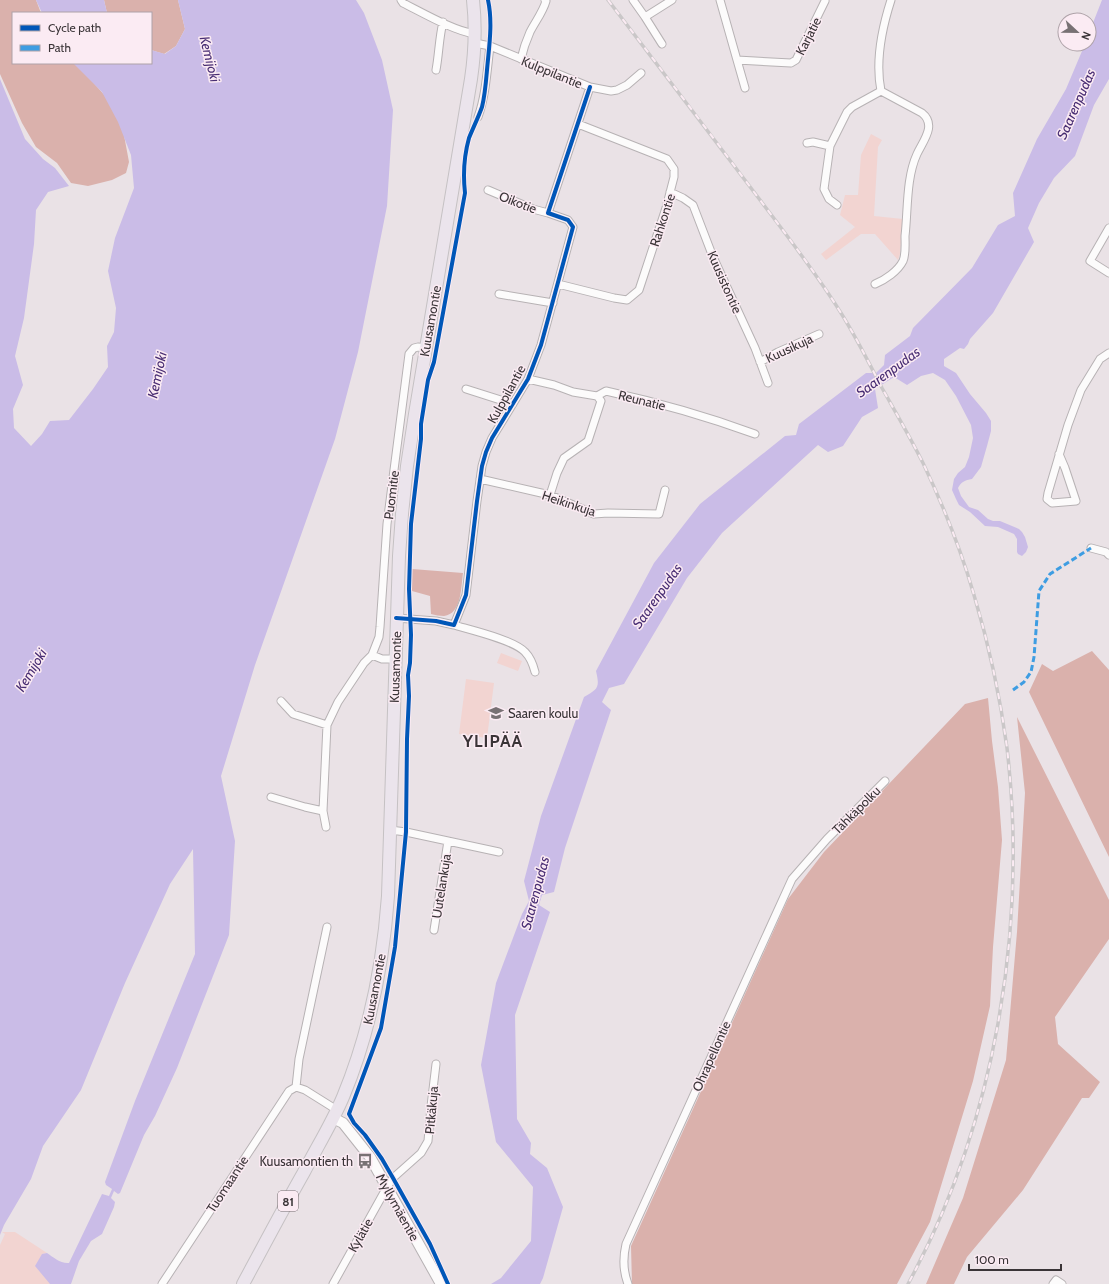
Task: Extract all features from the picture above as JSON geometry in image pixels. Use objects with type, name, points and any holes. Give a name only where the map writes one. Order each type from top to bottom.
[{"type":"main road","name":"Kuusamontie","points":[[243,1284],[335,1114],[362,1045],[377,987],[386,918],[396,618],[401,521],[406,472],[469,92],[475,38],[472,0]]},
{"type":"main road","name":"Myllymäentie","points":[[335,1114],[370,1157],[442,1284]]},
{"type":"street","name":"Kulppilantie","points":[[401,0],[403,3],[490,46],[590,87],[548,213],[568,220],[573,227],[541,344],[528,379],[492,438],[486,452],[480,479],[466,595],[454,625]]},
{"type":"street","points":[[521,59],[524,46],[544,7],[545,0]]},
{"type":"street","points":[[632,0],[662,44]]},
{"type":"street","points":[[645,17],[672,0]]},
{"type":"street","points":[[720,0],[745,88]]},
{"type":"street","points":[[875,284],[881,282],[891,274],[903,261],[912,167],[929,127],[927,117],[922,113],[881,91],[878,78],[883,29],[891,0]]},
{"type":"street","name":"Karjatie","points":[[738,60],[791,63],[796,60],[826,1]]},
{"type":"street","points":[[436,70],[440,48],[440,34],[443,22]]},
{"type":"street","points":[[478,117],[484,95],[490,46]]},
{"type":"street","points":[[590,87],[611,91],[617,90],[627,85],[641,73]]},
{"type":"street","points":[[837,204],[829,199],[824,189],[830,146],[847,112],[852,107],[881,91]]},
{"type":"street","name":"Rahkontie","points":[[558,284],[627,300],[639,290],[674,177],[674,169],[667,159],[578,124]]},
{"type":"street","points":[[807,143],[813,142],[830,146]]},
{"type":"street","name":"Oikotie","points":[[488,190],[533,209],[548,213]]},
{"type":"street","name":"Kuusistontie","points":[[670,192],[693,205],[713,257],[755,348],[768,383]]},
{"type":"street","points":[[1109,228],[1090,261],[1109,273]]},
{"type":"street","points":[[499,294],[553,303]]},
{"type":"street","name":"Kuusikuja","points":[[760,362],[778,352],[819,334]]},
{"type":"street","name":"Puomitie","points":[[326,827],[323,811],[327,724],[338,702],[364,664],[372,655],[379,637],[387,524],[409,354],[414,348],[426,348]]},
{"type":"street","points":[[1059,454],[1066,468],[1076,501],[1052,503],[1047,498],[1059,454],[1068,425],[1081,390],[1100,359],[1109,353]]},
{"type":"street","name":"Reunatie","points":[[528,379],[554,385],[573,392],[597,396],[606,391],[658,403],[756,434]]},
{"type":"street","points":[[466,389],[513,404]]},
{"type":"street","points":[[550,495],[557,473],[564,458],[588,441],[601,401],[597,396]]},
{"type":"street","name":"Heikinkuja","points":[[480,479],[550,495],[594,514],[659,514],[665,490]]},
{"type":"street","points":[[1091,548],[1106,552],[1109,555]]},
{"type":"street","points":[[396,618],[436,621],[454,625],[504,641],[524,651],[532,662],[535,672]]},
{"type":"street","points":[[372,655],[382,659],[395,659]]},
{"type":"street","points":[[281,701],[293,714],[327,724]]},
{"type":"street","name":"Tähkäpolku","points":[[826,839],[885,781]]},
{"type":"street","points":[[271,797],[323,811]]},
{"type":"street","name":"Uutelankuja","points":[[390,830],[406,832],[498,852]]},
{"type":"street","name":"Ohrapellontie","points":[[628,1284],[625,1276],[624,1258],[626,1244],[780,903],[792,879],[826,839]]},
{"type":"street","name":"Uutelankuja","points":[[434,930],[448,841]]},
{"type":"street","points":[[327,927],[299,1059],[296,1086],[305,1090],[335,1114]]},
{"type":"street","name":"Pitkäkuja","points":[[386,1187],[393,1178],[421,1153],[428,1141],[436,1064]]},
{"type":"street","name":"Tuomaantie","points":[[162,1284],[281,1102],[289,1091],[296,1086]]},
{"type":"street","name":"Kylätie","points":[[333,1284],[386,1187]]},
{"type":"street","points":[[1053,1284],[1056,1280],[1062,1284]]},
{"type":"shaded area","points":[[0,0],[36,0],[41,12],[12,12],[12,64],[77,64],[115,107],[121,119],[129,162],[126,173],[112,180],[88,186],[71,183],[57,163],[36,147],[22,123],[0,74]]},
{"type":"shaded area","points":[[104,0],[178,0],[185,29],[176,46],[164,54],[152,50],[152,12],[107,12]]},
{"type":"shaded area","points":[[871,134],[882,140],[878,147],[874,216],[903,219],[900,254],[898,260],[875,234],[861,234],[826,260],[821,254],[855,227],[840,215],[845,195],[858,195],[861,155]]},
{"type":"shaded area","points":[[412,569],[463,573],[460,599],[450,614],[444,616],[431,614],[430,596],[412,591]]},
{"type":"shaded area","points":[[1092,651],[1109,670],[1109,857],[1029,692],[1042,664],[1053,671]]},
{"type":"shaded area","points":[[501,653],[522,661],[518,671],[497,663]]},
{"type":"shaded area","points":[[466,679],[494,683],[487,738],[459,734]]},
{"type":"shaded area","points":[[988,698],[998,787],[1002,840],[993,947],[990,1006],[973,1081],[930,1222],[897,1284],[632,1284],[631,1246],[788,899],[824,852],[965,704]]},
{"type":"shaded area","points":[[1017,717],[1109,900],[1109,939],[1055,1017],[1058,1044],[1100,1082],[1089,1098],[1082,1098],[1023,1190],[967,1257],[954,1284],[926,1284],[963,1198],[1006,1060],[1017,932],[1025,793]]},
{"type":"shaded area","points":[[2,1232],[15,1232],[47,1253],[42,1254],[50,1284],[0,1284],[0,1245],[5,1234]]},
{"type":"water","points":[[36,0],[104,0],[107,12],[42,12]]},
{"type":"water","name":"Kemijoki","points":[[178,0],[356,0],[364,13],[382,60],[393,110],[387,206],[358,352],[335,439],[255,665],[221,776],[235,841],[229,935],[177,1068],[155,1116],[144,1135],[120,1193],[118,1194],[114,1191],[111,1198],[115,1202],[114,1207],[102,1234],[91,1241],[79,1261],[71,1284],[50,1284],[35,1266],[42,1254],[47,1253],[60,1261],[69,1263],[102,1194],[109,1196],[112,1189],[106,1185],[105,1182],[135,1101],[195,954],[193,849],[170,884],[125,983],[81,1090],[43,1146],[31,1179],[4,1225],[0,1235],[0,79],[25,139],[43,159],[55,168],[69,186],[48,192],[36,210],[34,244],[24,318],[15,356],[23,385],[13,409],[14,428],[31,446],[42,434],[50,421],[69,420],[108,367],[107,346],[114,332],[116,308],[108,271],[115,238],[134,188],[131,155],[118,122],[102,92],[74,64],[152,64],[152,50],[165,54],[176,46],[185,29]]},
{"type":"water","name":"Saarenpudas","points":[[1102,0],[1109,0],[1109,79],[1094,105],[1075,156],[1054,178],[1039,203],[1028,228],[1034,242],[993,313],[970,339],[964,349],[960,348],[944,359],[944,366],[956,373],[991,421],[991,431],[981,467],[972,479],[960,484],[958,488],[961,496],[969,507],[978,510],[988,519],[1000,521],[1019,529],[1025,537],[1028,547],[1026,552],[1022,556],[1018,554],[1017,539],[1014,534],[998,527],[985,526],[970,512],[959,505],[952,490],[954,479],[965,467],[969,457],[973,438],[971,425],[956,396],[945,380],[933,373],[921,376],[907,385],[894,377],[875,389],[878,408],[862,417],[843,446],[828,452],[818,445],[722,533],[687,578],[624,684],[609,688],[602,702],[611,710],[565,848],[554,892],[542,895],[539,905],[550,912],[515,1015],[517,1119],[531,1143],[530,1154],[547,1168],[563,1207],[540,1284],[491,1284],[501,1278],[531,1241],[533,1187],[496,1142],[481,1065],[496,983],[522,914],[529,901],[524,881],[541,816],[584,697],[595,690],[598,685],[596,671],[654,563],[700,504],[785,436],[796,435],[799,424],[866,373],[876,373],[884,365],[885,355],[910,336],[913,328],[972,268],[998,225],[1015,216],[1013,193],[1037,139],[1066,89],[1082,52],[1097,52],[1097,13]]},
{"type":"railway","points":[[608,0],[799,252],[847,322],[923,463],[938,495],[969,578],[989,652],[1001,709],[1007,748],[1012,816],[1013,885],[1008,955],[998,1024],[983,1092],[963,1158],[938,1222],[908,1284]]},
{"type":"marked path","points":[[1013,690],[1024,682],[1031,672],[1034,657],[1039,591],[1050,574],[1091,548]]},
{"type":"cycle path","points":[[448,1284],[430,1244],[382,1159],[365,1135],[354,1123],[349,1114],[381,1028],[395,947],[406,832],[409,696],[408,675],[411,635],[409,589],[411,524],[421,439],[421,424],[428,380],[434,362],[465,193],[464,172],[466,152],[469,138],[482,107],[485,93],[490,35],[488,0]]},
{"type":"cycle path","points":[[396,618],[436,621],[454,625],[466,595],[477,501],[482,466],[486,452],[492,438],[528,379],[541,345],[573,227],[568,220],[548,213],[590,87]]},
{"type":"place","name":"Saaren koulu","points":[[496,713]]},
{"type":"place","name":"Kuusamontien th","points":[[365,1161]]},
{"type":"district","name":"YLIPÄÄ","points":[[493,741]]}]
